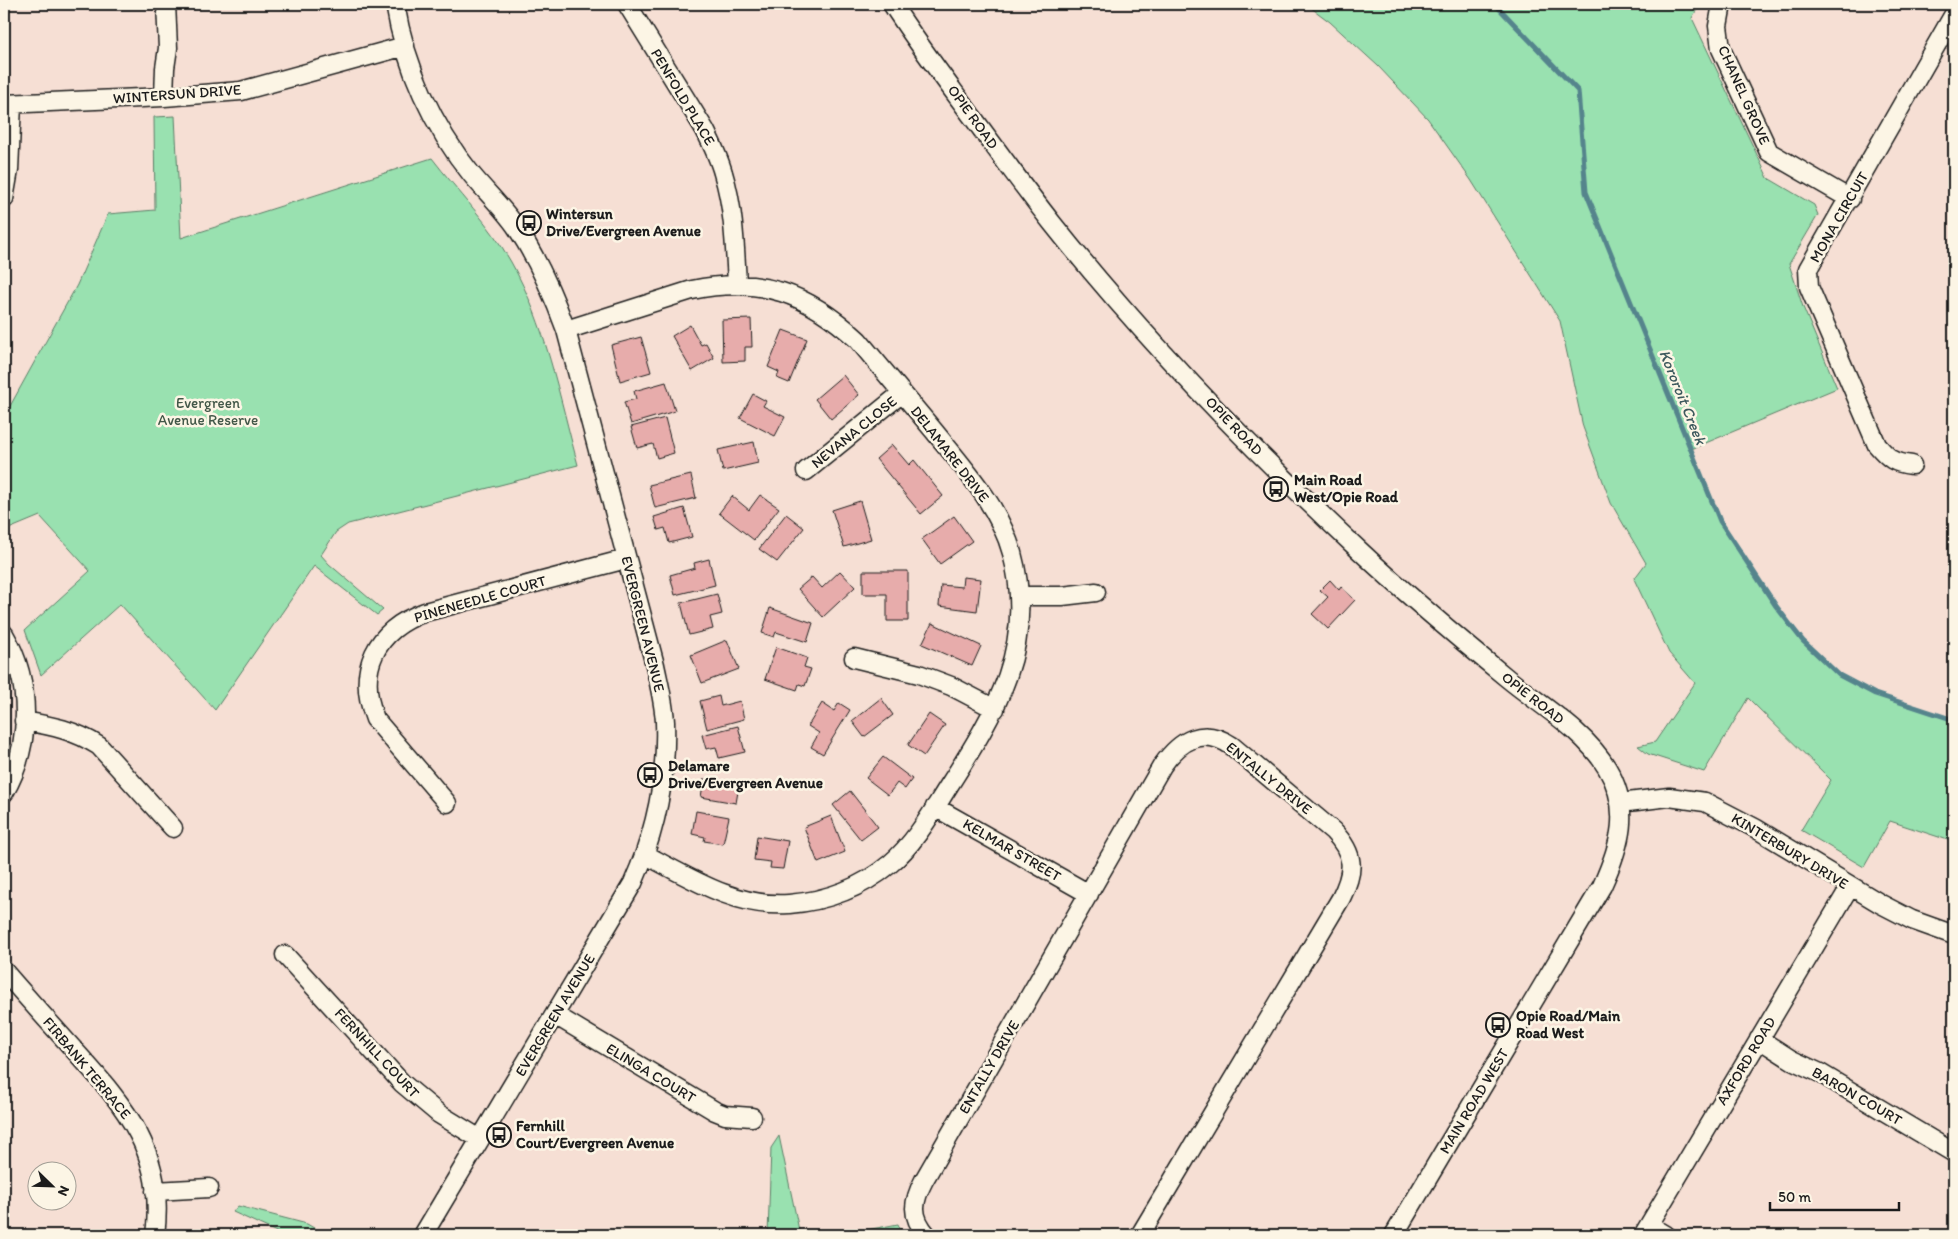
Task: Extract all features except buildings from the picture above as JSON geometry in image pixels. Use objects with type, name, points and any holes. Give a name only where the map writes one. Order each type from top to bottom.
[{"type":"street","points":[[166,4],[168,48],[165,68],[170,97]]},
{"type":"street","name":"EVERGREEN AVENUE","points":[[396,4],[405,46],[417,82],[430,111],[472,175],[516,227],[549,285],[566,330],[655,665],[665,721],[665,757],[662,790],[656,823],[646,855],[633,882],[555,1015],[423,1235]]},
{"type":"street","name":"PENFOLD PLACE","points":[[627,4],[705,130],[715,151],[724,174],[732,217],[738,284]]},
{"type":"street","name":"OPIE ROAD","points":[[892,4],[936,68],[1052,224],[1114,297],[1195,386],[1265,459],[1366,557],[1509,679],[1567,724],[1587,743],[1608,769],[1615,784],[1620,803]]},
{"type":"street","name":"CHANEL GROVE","points":[[1722,4],[1718,26],[1721,49],[1769,152],[1850,198]]},
{"type":"street","name":"MONA CIRCUIT","points":[[1912,465],[1899,464],[1887,457],[1877,445],[1809,287],[1808,269],[1954,14]]},
{"type":"street","name":"WINTERSUN DRIVE","points":[[8,104],[170,97],[241,91],[405,46]]},
{"type":"street","points":[[4,199],[9,170],[8,104]]},
{"type":"street","name":"DELAMARE DRIVE","points":[[566,330],[692,290],[738,284],[788,294],[812,305],[836,320],[858,340],[902,392],[983,493],[1000,523],[1012,552],[1018,596],[1018,629],[1014,657],[1007,682],[974,746],[936,807],[904,850],[884,868],[851,888],[830,897],[787,904],[764,903],[733,897],[713,890],[646,855]]},
{"type":"street","name":"NEVANA CLOSE","points":[[806,471],[902,392]]},
{"type":"street","name":"PINENEEDLE COURT","points":[[447,802],[375,719],[369,702],[367,687],[368,671],[372,656],[378,645],[388,633],[410,618],[626,559]]},
{"type":"street","points":[[1018,596],[1062,596],[1096,592]]},
{"type":"street","points":[[4,634],[15,657],[26,702],[15,768],[4,793]]},
{"type":"street","points":[[854,658],[919,674],[951,686],[995,708]]},
{"type":"street","points":[[24,721],[59,727],[86,738],[98,746],[172,828]]},
{"type":"street","name":"ENTALLY DRIVE","points":[[927,1235],[915,1213],[915,1198],[918,1190],[1162,766],[1180,745],[1195,738],[1218,739],[1232,746],[1333,831],[1342,841],[1351,861],[1350,877],[1342,898],[1140,1235]]},
{"type":"street","name":"KINTERBURY DRIVE","points":[[1620,803],[1669,797],[1705,802],[1755,828],[1850,887],[1912,920],[1954,935]]},
{"type":"street","name":"MAIN ROAD WEST","points":[[1394,1235],[1602,886],[1618,850],[1621,835],[1620,803]]},
{"type":"street","name":"KELMAR STREET","points":[[936,807],[1089,894]]},
{"type":"street","name":"AXFORD ROAD","points":[[1646,1230],[1850,887]]},
{"type":"street","name":"FERNHILL COURT","points":[[285,955],[402,1083],[439,1114],[480,1139]]},
{"type":"street","name":"FIRBANK TERRACE","points":[[4,971],[121,1104],[135,1125],[151,1164],[157,1218],[155,1235]]},
{"type":"street","name":"ELINGA COURT","points":[[555,1015],[715,1111],[731,1116],[752,1117]]},
{"type":"street","name":"BARON COURT","points":[[1760,1039],[1792,1060],[1820,1073],[1954,1153]]},
{"type":"street","points":[[155,1191],[209,1188]]},
{"type":"street","points":[[1646,1230],[1666,1235]]},
{"type":"green space","points":[[1306,4],[1700,4],[1692,18],[1768,178],[1814,205],[1818,215],[1789,264],[1803,307],[1837,388],[1689,450],[1720,521],[1776,606],[1803,641],[1839,675],[1875,694],[1954,720],[1954,842],[1890,821],[1864,867],[1801,830],[1831,780],[1748,698],[1704,772],[1648,754],[1638,746],[1655,742],[1695,683],[1669,653],[1634,579],[1646,563],[1611,503],[1583,427],[1560,321],[1471,180],[1428,119],[1378,66],[1330,22]]},
{"type":"green space","name":"Evergreen Avenue Reserve","points":[[175,116],[181,238],[432,158],[503,248],[523,286],[543,335],[578,465],[348,524],[336,532],[321,555],[383,610],[377,615],[314,566],[215,710],[120,604],[41,675],[25,630],[90,571],[40,516],[4,531],[4,417],[77,285],[108,214],[155,210],[154,117]]},
{"type":"green space","points":[[779,1136],[800,1235],[768,1235],[771,1148]]},
{"type":"green space","points":[[238,1206],[307,1224],[326,1235],[283,1235],[233,1212]]},
{"type":"green space","points":[[898,1224],[903,1235],[840,1235]]},
{"type":"waterway","name":"Kororoit Creek","points":[[1495,4],[1578,91],[1586,192],[1720,521],[1792,627],[1803,641],[1839,675],[1875,694],[1954,720]]},
{"type":"place","name":"Wintersun Drive/Evergreen Avenue","points":[[529,223]]},
{"type":"place","name":"Main Road West/Opie Road","points":[[1276,489]]},
{"type":"place","name":"Delamare Drive/Evergreen Avenue","points":[[650,775]]},
{"type":"place","name":"Opie Road/Main Road West","points":[[1498,1025]]},
{"type":"place","name":"Fernhill Court/Evergreen Avenue","points":[[499,1135]]}]
